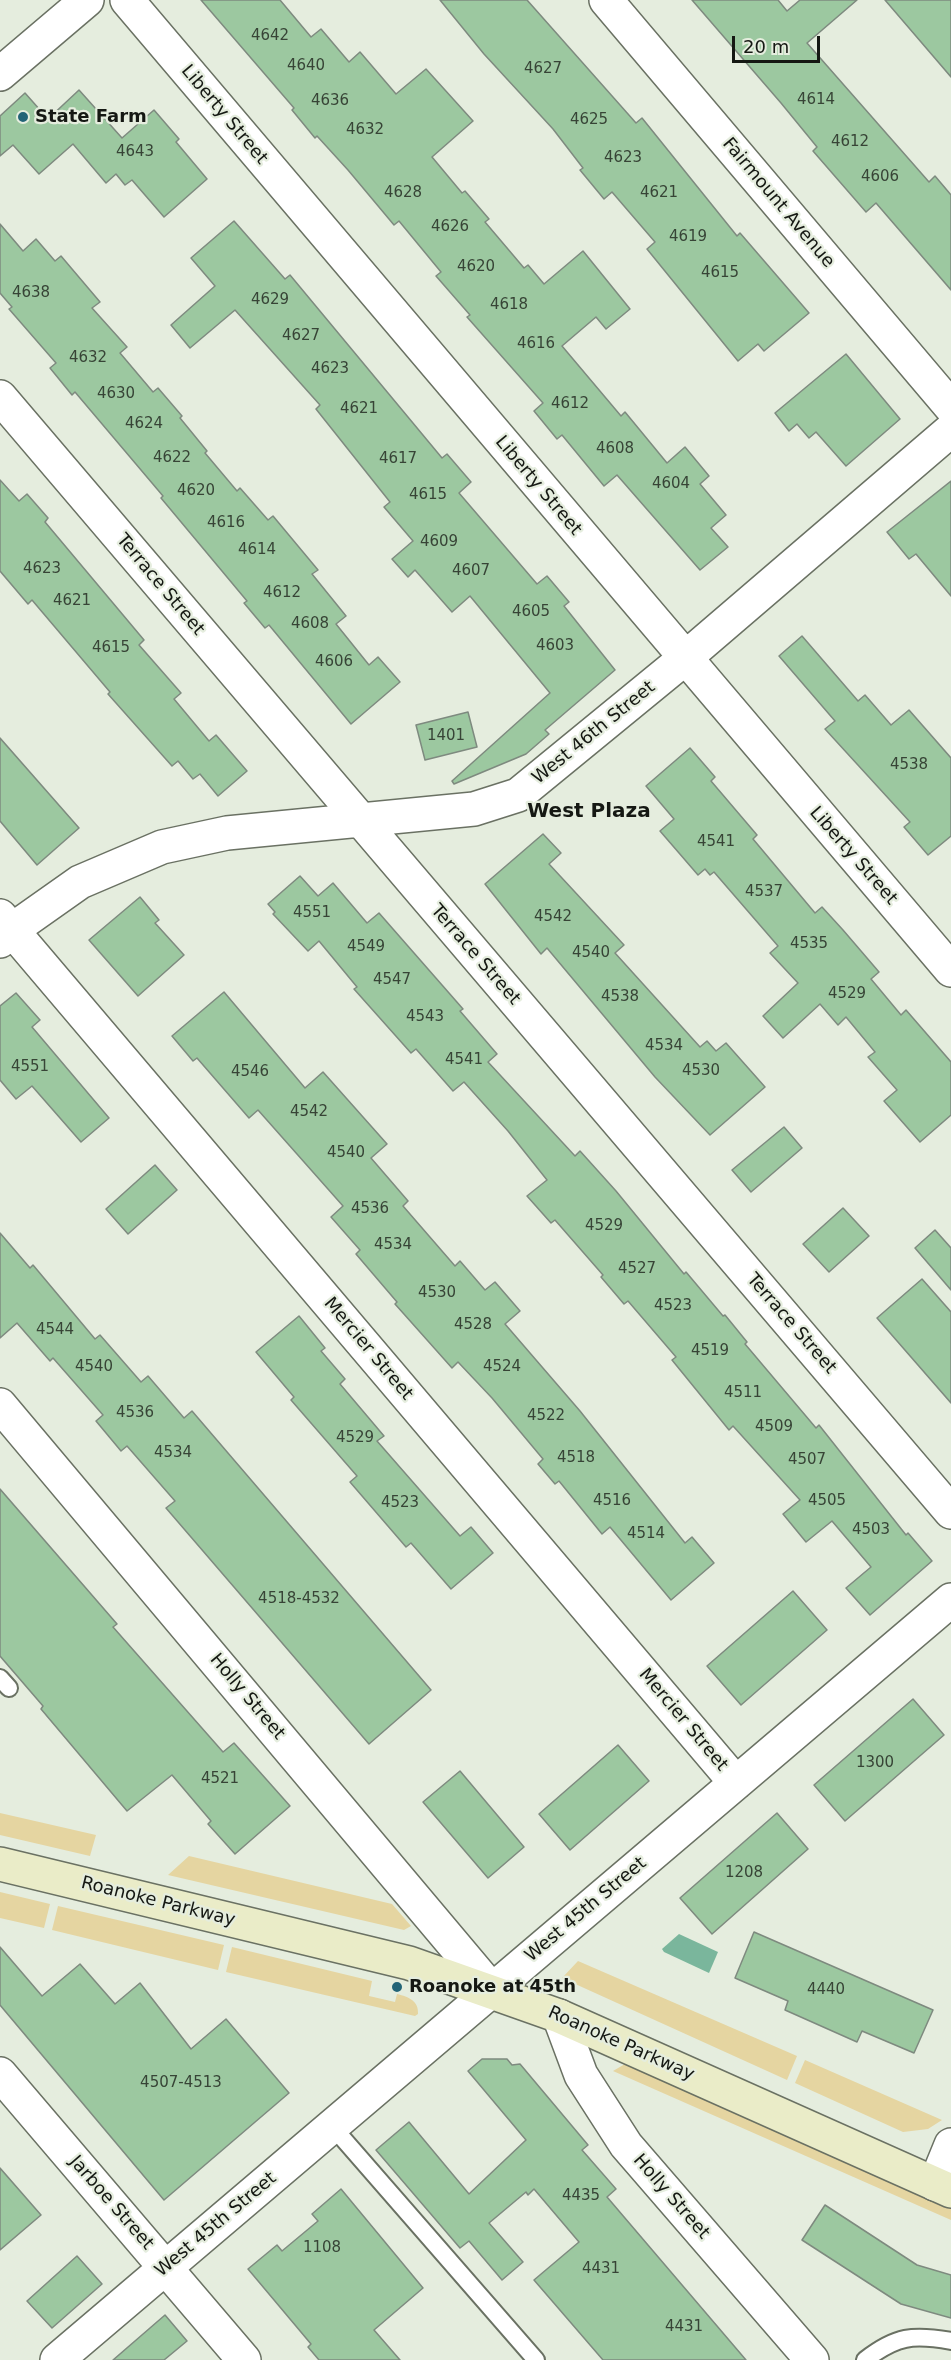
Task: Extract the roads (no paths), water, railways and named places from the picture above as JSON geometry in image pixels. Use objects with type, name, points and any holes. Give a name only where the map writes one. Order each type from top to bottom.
[{"type":"street","points":[[0,74],[87,0]]},
{"type":"street","name":"Liberty Street","points":[[127,0],[684,659],[951,970]]},
{"type":"street","name":"Fairmount Avenue","points":[[606,0],[951,406]]},
{"type":"street","name":"Terrace Street","points":[[0,397],[951,1512]]},
{"type":"street","name":"West 46th Street","points":[[4,929],[80,882],[162,847],[227,833],[474,809],[518,795],[684,659],[951,430]]},
{"type":"street","name":"Mercier Street","points":[[4,929],[736,1783]]},
{"type":"street","name":"Holly Street","points":[[0,1405],[492,1990]]},
{"type":"street","name":"West 45th Street","points":[[57,2360],[951,1600]]},
{"type":"street","name":"Roanoke Parkway","points":[[0,1864],[409,1964],[492,1990],[559,2016],[943,2187]]},
{"type":"street","name":"Holly Street","points":[[559,2016],[580,2075],[626,2145],[812,2360]]},
{"type":"street","name":"Jarboe Street","points":[[0,2074],[244,2360]]},
{"type":"street","points":[[943,2187],[951,2145]]},
{"type":"lane","points":[[332,2126],[536,2360]]},
{"type":"lane","points":[[865,2360],[884,2345],[920,2335],[951,2341]]},
{"type":"place","name":"State Farm","points":[[23,117]]},
{"type":"place","name":"Roanoke at 45th","points":[[397,1987]]},
{"type":"district","name":"West Plaza","points":[[589,812]]}]
